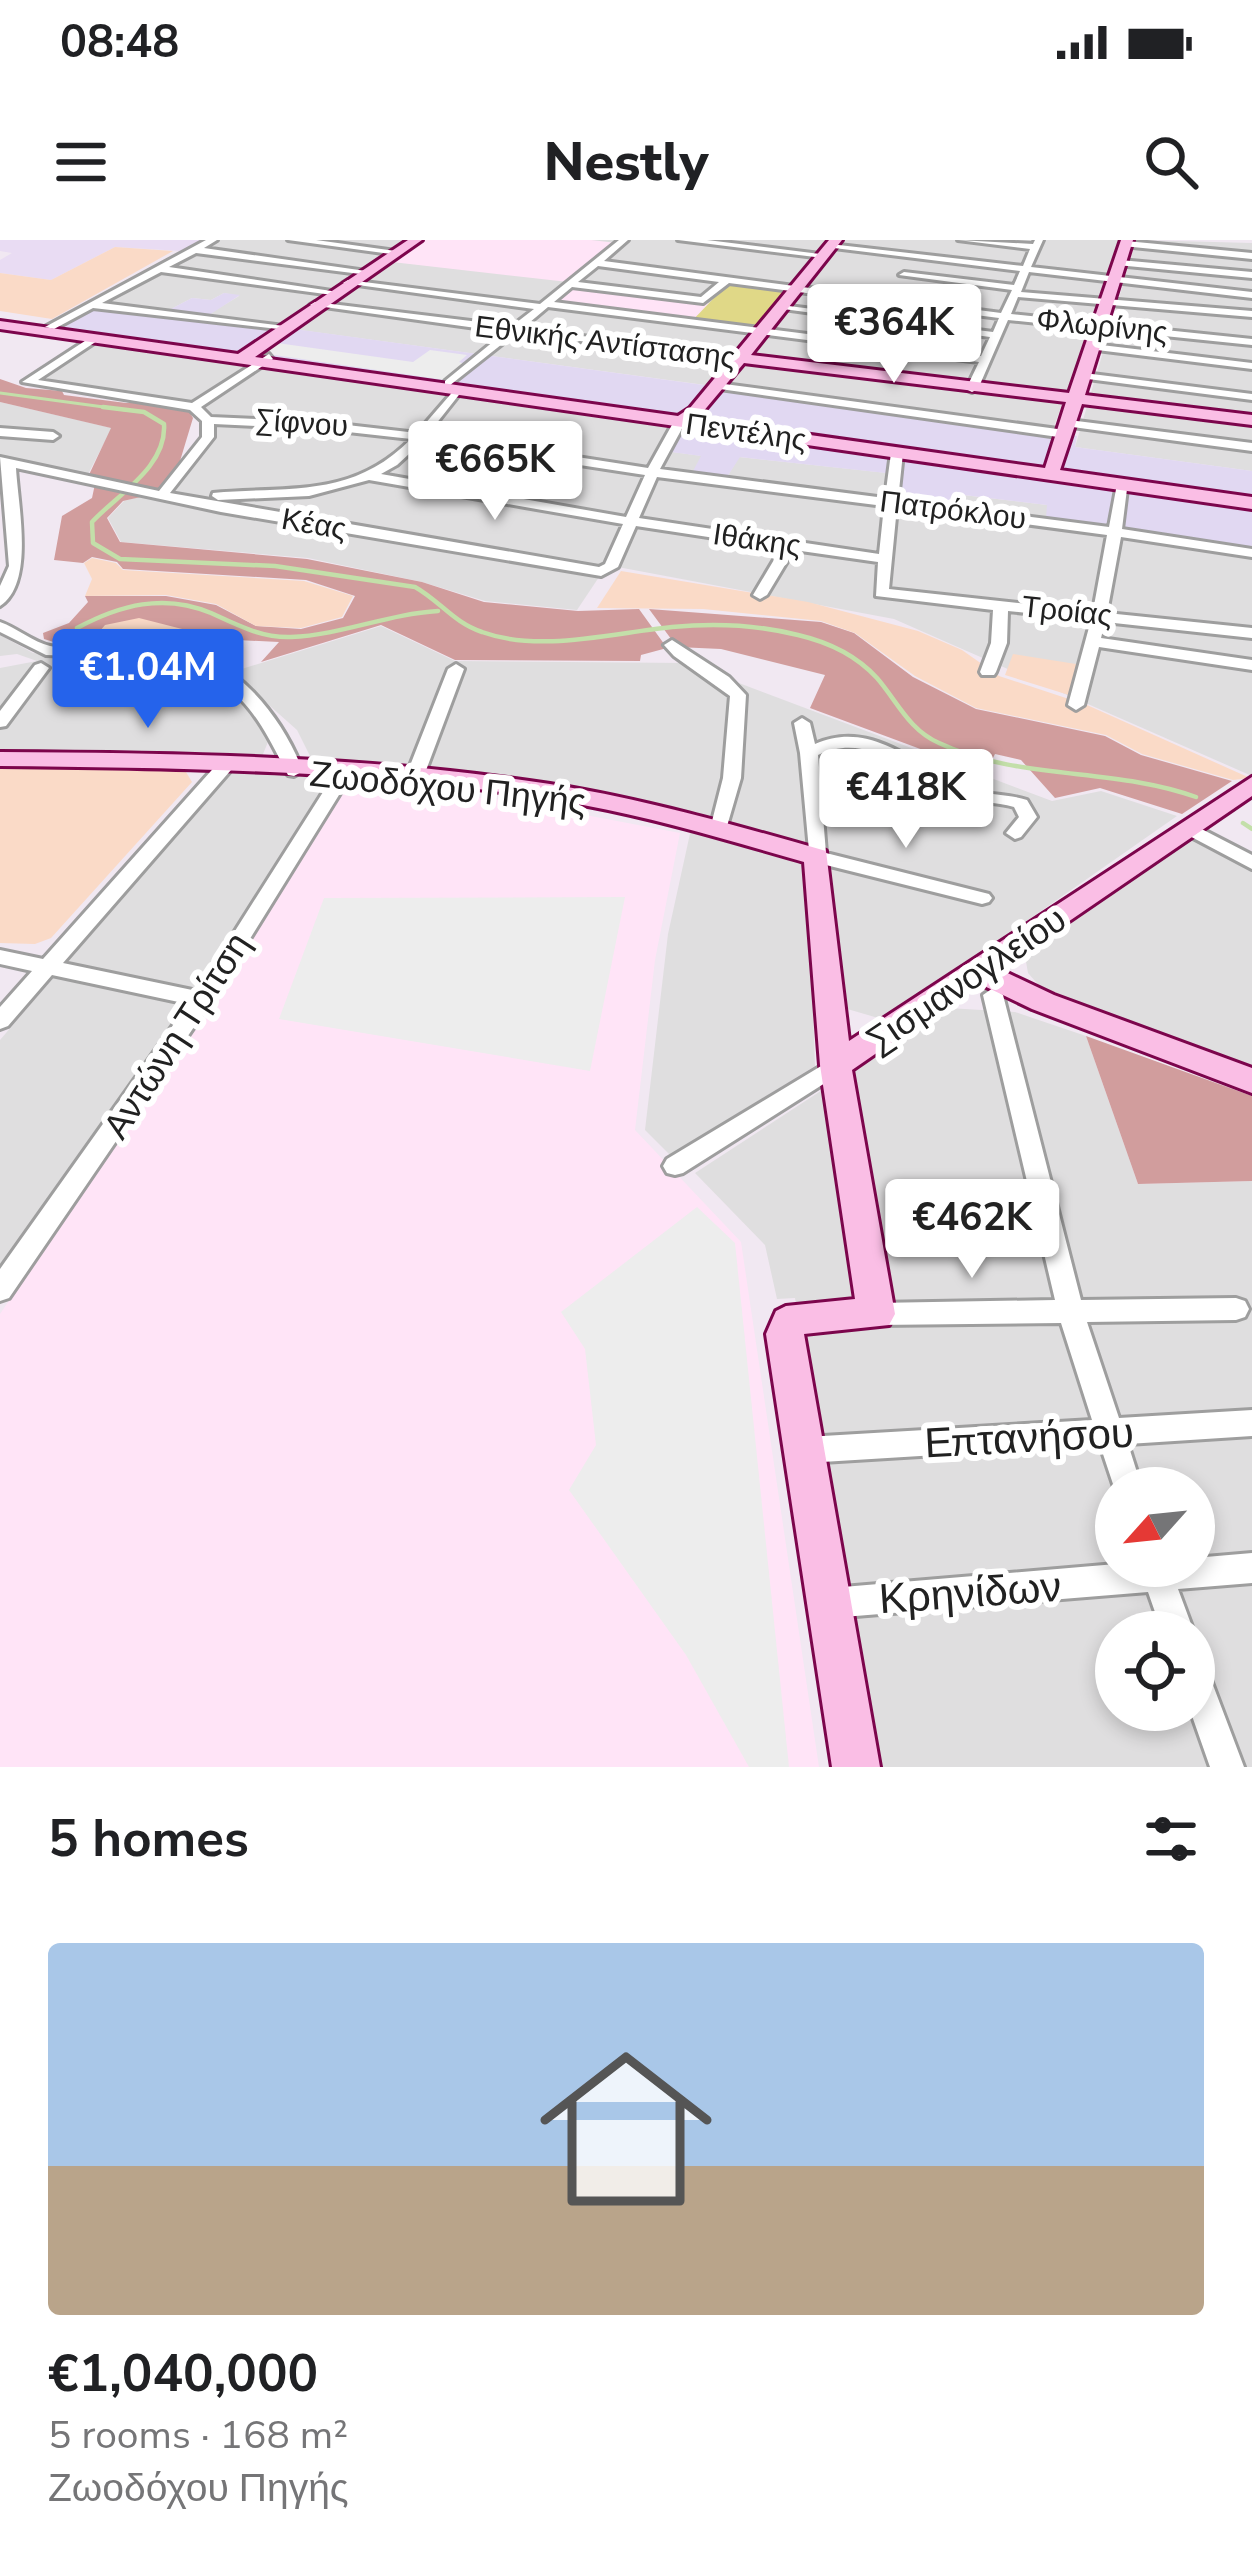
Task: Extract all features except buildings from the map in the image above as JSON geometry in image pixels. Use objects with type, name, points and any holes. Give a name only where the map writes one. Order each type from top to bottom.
[{"type":"street","points":[[50,327],[213,240]]},
{"type":"street","points":[[292,240],[398,252]]},
{"type":"street","points":[[94,338],[28,382],[194,407],[286,327],[370,279],[416,240]]},
{"type":"street","points":[[225,502],[301,493],[370,476],[420,436],[452,387],[624,240]]},
{"type":"street","points":[[682,240],[830,247],[1252,295]]},
{"type":"street","points":[[962,240],[1037,244],[972,389]]},
{"type":"street","points":[[1055,470],[1127,242],[1252,256]]},
{"type":"street","points":[[629,521],[684,421],[830,247]]},
{"type":"street","points":[[195,250],[544,305],[986,360]]},
{"type":"street","points":[[889,300],[916,257]]},
{"type":"street","name":"Φλωρίνης","points":[[596,263],[1003,316],[1252,342]]},
{"type":"street","points":[[1120,263],[1252,275]]},
{"type":"street","name":"Εθνικής Αντίστασης","points":[[160,268],[343,292],[514,330],[1252,420]]},
{"type":"street","points":[[904,275],[1108,302],[1252,314]]},
{"type":"street","points":[[343,292],[370,279]]},
{"type":"street","points":[[570,284],[703,300],[728,279]]},
{"type":"street","points":[[92,305],[286,327]]},
{"type":"street","points":[[781,308],[994,335]]},
{"type":"street","name":"Πεντέλης","points":[[0,323],[897,453],[1252,499]]},
{"type":"street","name":"Πεντέλης","points":[[0,323],[255,358]]},
{"type":"street","points":[[1093,347],[1252,366]]},
{"type":"street","points":[[1084,376],[1252,397]]},
{"type":"street","points":[[717,386],[1252,447]]},
{"type":"street","name":"Σίφνου","points":[[194,407],[208,420],[296,421],[652,472]]},
{"type":"street","points":[[163,493],[208,437],[208,420]]},
{"type":"street","name":"Πεντέλης","points":[[684,421],[1252,499]]},
{"type":"street","points":[[0,432],[52,436]]},
{"type":"street","points":[[884,559],[897,453]]},
{"type":"street","points":[[0,602],[8,566],[4,462]]},
{"type":"street","name":"Κέας","points":[[4,462],[597,572],[609,570],[629,521]]},
{"type":"street","name":"Πατρόκλου","points":[[652,472],[1115,530],[1252,554]]},
{"type":"street","name":"Ιθάκης","points":[[370,476],[884,559]]},
{"type":"street","points":[[1076,705],[1123,484]]},
{"type":"street","points":[[760,595],[789,546]]},
{"type":"street","name":"Τροίας","points":[[884,559],[881,593],[1252,633]]},
{"type":"street","points":[[988,672],[999,643],[1001,604]]},
{"type":"street","points":[[0,626],[46,650],[196,660],[253,700],[284,737],[294,771]]},
{"type":"street","points":[[1092,641],[1252,665]]},
{"type":"street","points":[[4,654],[31,645]]},
{"type":"street","points":[[672,645],[683,659],[718,676],[738,695],[732,778],[719,829]]},
{"type":"street","points":[[0,722],[41,668]]},
{"type":"street","points":[[412,781],[456,669]]},
{"type":"street","points":[[802,723],[809,753],[836,1065],[876,1314]]},
{"type":"street","points":[[809,753],[842,741],[873,745],[963,792],[1021,804],[1028,817],[1015,833]]},
{"type":"street","name":"Ζωοδόχου Πηγής","points":[[0,759],[224,766],[506,787],[719,829],[817,856]]},
{"type":"street","points":[[0,1022],[224,766]]},
{"type":"street","name":"Αντώνη Τρίτση","points":[[0,1290],[202,1000],[343,774]]},
{"type":"street","name":"Σισμανογλείου","points":[[675,1166],[979,982],[1010,950],[1252,785]]},
{"type":"street","points":[[1189,828],[1252,862]]},
{"type":"street","points":[[817,856],[982,898]]},
{"type":"street","points":[[1010,950],[1012,969],[1034,998]]},
{"type":"street","points":[[0,957],[202,1000]]},
{"type":"street","points":[[979,982],[1034,998],[1252,1081]]},
{"type":"street","points":[[979,982],[1070,1309],[1121,1467]]},
{"type":"street","points":[[856,1767],[785,1329],[799,1318],[876,1314],[1236,1310]]},
{"type":"street","name":"Επτανήσου","points":[[806,1450],[1252,1424]]},
{"type":"street","name":"Κρηνίδων","points":[[1215,1570],[1252,1568]]},
{"type":"street","name":"Κρηνίδων","points":[[831,1603],[1095,1578]]},
{"type":"street","points":[[1215,1729],[1230,1767],[1252,1766]]},
{"type":"shaded area","points":[[0,240],[203,240],[181,251],[115,247],[51,280],[0,273],[0,260],[12,253],[0,251]]},
{"type":"shaded area","points":[[214,240],[829,240],[791,288],[730,281],[709,303],[576,287],[756,329],[804,292],[843,240],[1128,240],[1112,298],[1101,296],[1052,432],[204,317],[239,296],[224,293],[211,300],[192,298],[173,308],[182,311],[168,319],[88,307]]},
{"type":"shaded area","points":[[425,240],[617,243],[568,282],[392,262]]},
{"type":"shaded area","points":[[1136,240],[1252,243],[1252,471],[1075,447]]},
{"type":"shaded area","points":[[115,247],[173,251],[52,319],[0,311],[0,273],[51,280]]},
{"type":"shaded area","points":[[730,281],[790,289],[756,329],[692,321]]},
{"type":"shaded area","points":[[576,287],[709,303],[692,321],[556,304]]},
{"type":"shaded area","points":[[224,293],[240,295],[206,317],[1077,436],[1075,447],[1252,471],[1252,550],[1046,518],[1047,505],[964,495],[961,508],[883,499],[886,473],[740,457],[727,477],[692,473],[701,456],[664,451],[692,416],[63,327],[93,308],[168,319],[180,312],[171,309],[192,298],[211,300]]},
{"type":"shaded area","points":[[97,341],[679,425],[665,451],[702,456],[693,473],[727,477],[739,457],[887,473],[883,498],[961,508],[963,495],[1047,505],[1047,518],[1252,550],[1252,776],[894,619],[607,565],[577,610],[485,601],[308,558],[121,542],[108,518],[124,501],[159,491],[207,431],[193,404],[34,381]]},
{"type":"shaded area","points":[[277,343],[413,362],[430,350],[467,355],[459,362],[465,364],[445,380],[261,353]]},
{"type":"shaded area","points":[[0,379],[64,395],[188,409],[193,418],[180,461],[157,491],[87,479],[111,428],[0,402]]},
{"type":"shaded area","points":[[0,402],[112,428],[86,478],[0,460]]},
{"type":"shaded area","points":[[95,484],[154,494],[123,501],[107,518],[120,542],[307,559],[422,582],[484,602],[578,611],[639,609],[667,648],[641,655],[640,661],[455,660],[381,625],[261,662],[279,642],[237,640],[225,651],[230,659],[225,666],[232,669],[228,674],[180,653],[60,644],[44,639],[43,633],[69,623],[88,602],[85,596],[166,596],[216,605],[256,626],[301,629],[343,618],[355,596],[306,580],[123,569],[117,562],[92,557],[83,563],[54,560],[62,516],[92,498]]},
{"type":"shaded area","points":[[92,558],[116,563],[123,570],[304,581],[353,596],[342,617],[301,628],[256,626],[216,604],[166,595],[85,596],[92,579],[84,563]]},
{"type":"shaded area","points":[[621,571],[808,602],[918,631],[962,650],[999,676],[1087,705],[1250,778],[1233,780],[1142,754],[1106,735],[976,708],[915,676],[855,633],[821,621],[703,609],[597,608]]},
{"type":"shaded area","points":[[649,609],[821,622],[854,633],[913,677],[976,709],[1105,736],[1141,755],[1232,781],[1182,814],[1100,788],[1055,798],[1021,760],[995,754],[985,773],[810,708],[825,675],[721,649],[677,647]]},
{"type":"shaded area","points":[[139,618],[186,630],[182,649],[89,644],[105,625]]},
{"type":"shaded area","points":[[381,626],[455,661],[686,663],[1052,801],[1101,791],[1177,816],[885,1020],[844,1008],[813,1009],[815,1066],[670,1155],[645,1130],[668,934],[693,820],[313,762],[297,730],[232,672]]},
{"type":"shaded area","points":[[0,635],[33,653],[179,663],[202,672],[252,704],[270,737],[261,759],[0,752],[0,668],[37,661],[17,654],[0,656]]},
{"type":"shaded area","points":[[1013,654],[1076,664],[1072,696],[1005,675]]},
{"type":"shaded area","points":[[0,766],[183,767],[192,782],[51,938],[35,944],[0,943]]},
{"type":"shaded area","points":[[232,769],[331,776],[187,1010],[0,1274],[0,1040]]},
{"type":"shaded area","points":[[343,787],[507,800],[680,833],[655,960],[635,1130],[741,1242],[819,1767],[0,1767],[0,1314],[206,1010]]},
{"type":"shaded area","points":[[1200,829],[1252,859],[1252,1070],[1043,990],[1028,973],[1025,956]]},
{"type":"shaded area","points":[[625,897],[590,1071],[279,1019],[324,898]]},
{"type":"shaded area","points":[[948,1008],[1015,1012],[1086,1036],[1138,1184],[1252,1181],[1252,1767],[867,1767],[795,1298],[777,1299],[765,1245],[695,1173]]},
{"type":"shaded area","points":[[1086,1036],[1252,1096],[1252,1181],[1138,1184]]},
{"type":"shaded area","points":[[697,1207],[735,1243],[789,1767],[749,1767],[686,1655],[569,1490],[596,1445],[585,1349],[561,1312]]},
{"type":"waterway","points":[[0,393],[111,408]]},
{"type":"waterway","points":[[103,407],[111,408]]},
{"type":"waterway","points":[[111,408],[144,412],[164,424],[158,454],[149,467],[92,522],[93,543],[120,559],[275,566],[415,587],[472,628],[528,641],[703,625],[783,632],[851,656],[877,678],[911,723],[939,743],[1001,763],[1132,781],[1196,797]]},
{"type":"waterway","points":[[111,408],[126,410]]},
{"type":"waterway","points":[[77,628],[109,613],[159,603],[194,607],[280,637],[328,633],[438,611]]},
{"type":"waterway","points":[[1243,823],[1252,829]]}]
